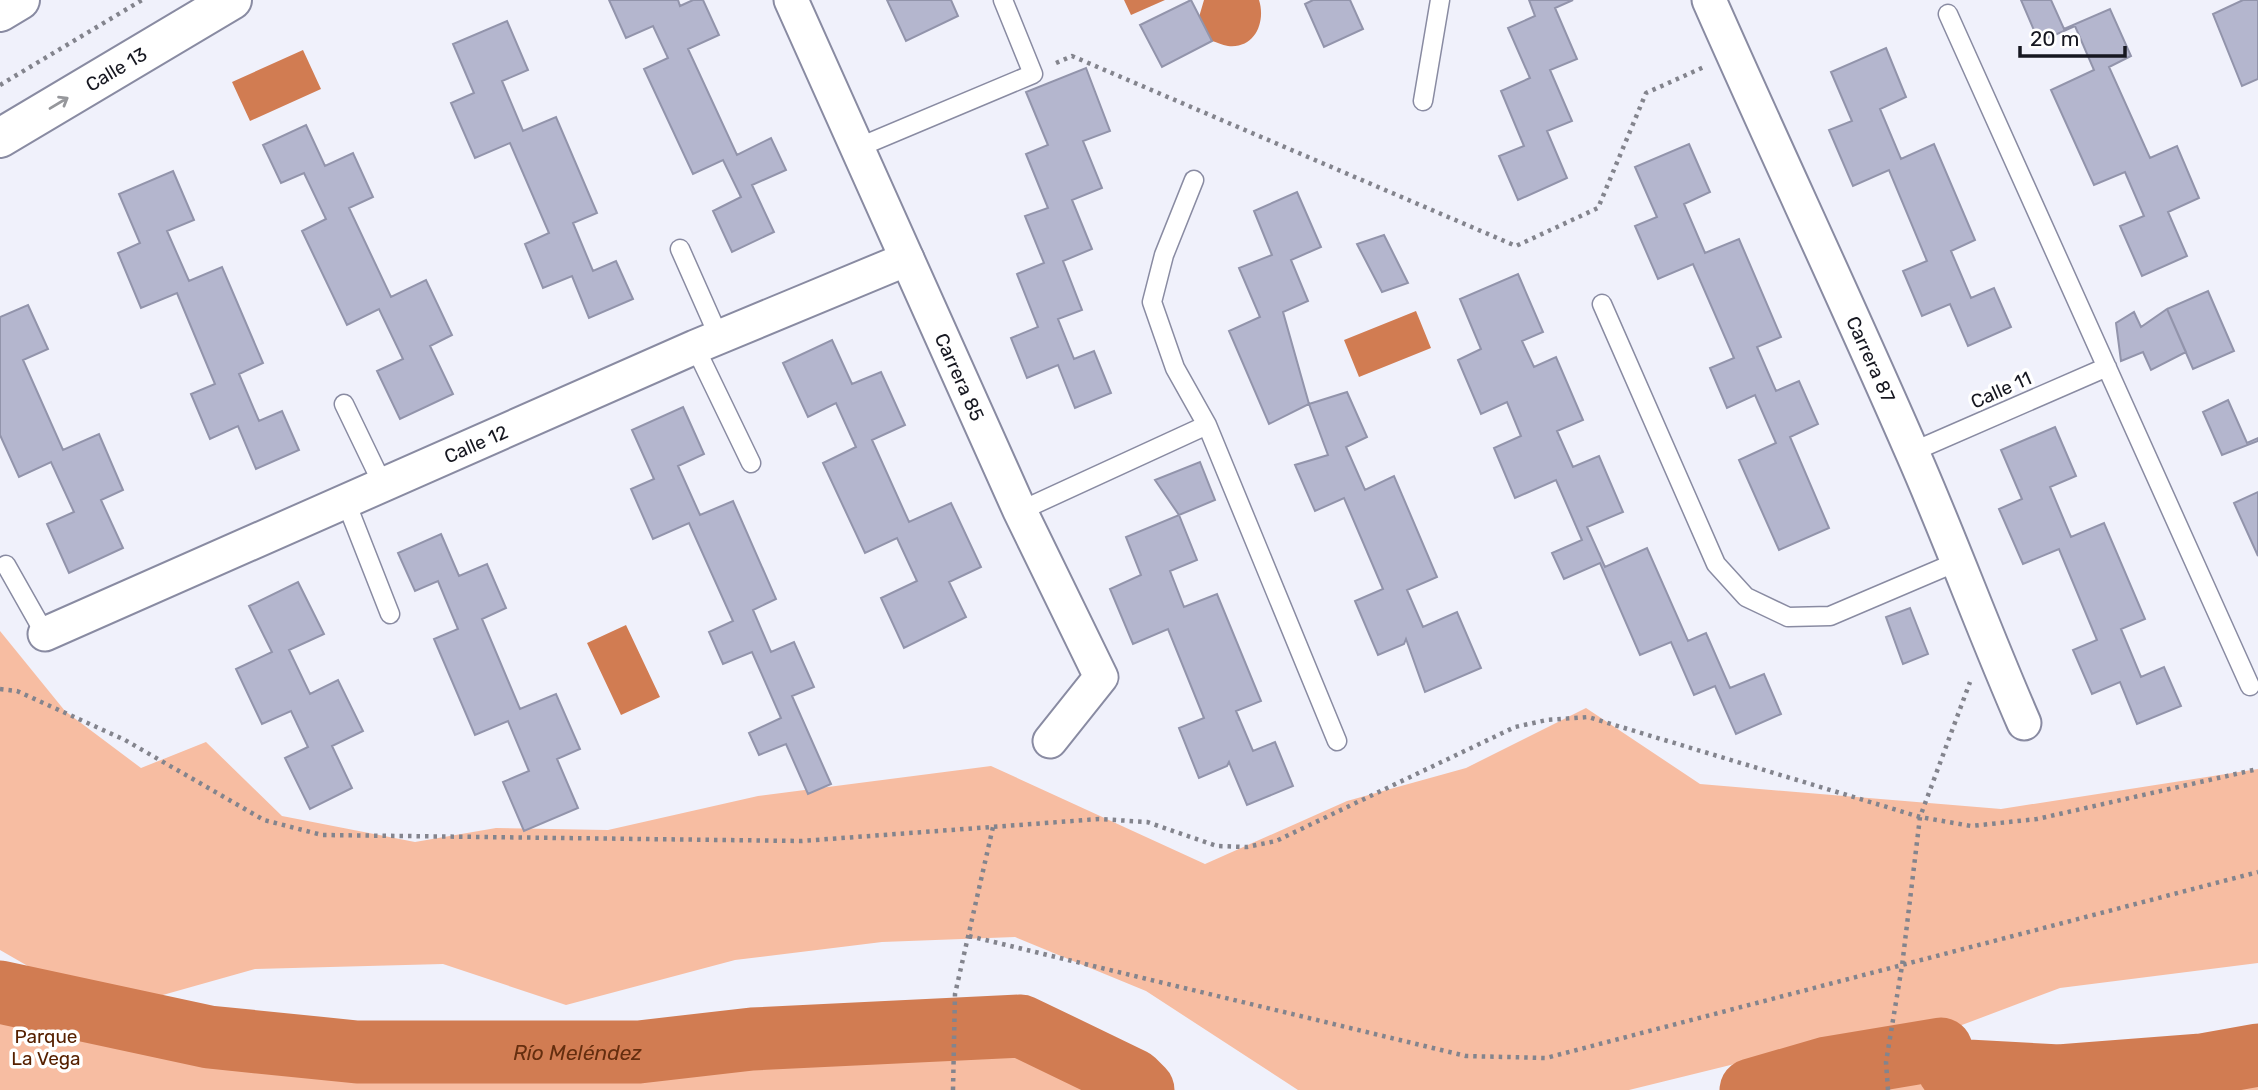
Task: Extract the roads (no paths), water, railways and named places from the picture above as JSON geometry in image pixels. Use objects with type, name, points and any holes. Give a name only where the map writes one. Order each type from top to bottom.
[{"type":"main road","points":[[0,12],[20,0]]},
{"type":"main road","name":"Calle 13","points":[[0,138],[232,0]]},
{"type":"street","name":"Carrera 85","points":[[791,0],[1020,511],[1101,677],[1050,741]]},
{"type":"street","name":"Carrera 87","points":[[1709,0],[1912,452],[1959,561],[1990,647],[2024,723]]},
{"type":"street","name":"Calle 12","points":[[46,635],[707,342],[907,259]]},
{"type":"lane","points":[[857,148],[1033,74],[1003,0]]},
{"type":"lane","points":[[1423,101],[1440,0]]},
{"type":"lane","points":[[1948,14],[2250,687]]},
{"type":"lane","points":[[1194,180],[1164,255],[1152,302],[1175,368],[1207,425],[1337,741]]},
{"type":"lane","points":[[680,249],[707,342],[751,463]]},
{"type":"lane","points":[[1602,304],[1716,564],[1746,597],[1788,617],[1830,616],[1959,561]]},
{"type":"lane","name":"Calle 11","points":[[1912,452],[2106,367]]},
{"type":"lane","points":[[344,404],[383,485]]},
{"type":"lane","points":[[1020,511],[1207,425]]},
{"type":"lane","points":[[346,502],[390,614]]},
{"type":"lane","points":[[6,565],[46,635]]},
{"type":"waterway","name":"Río Meléndez","points":[[0,992],[209,1037],[357,1052],[639,1052],[752,1039],[1021,1026],[1133,1080],[1143,1090]]},
{"type":"waterway","name":"Río Meléndez","points":[[1751,1090],[1827,1068],[1941,1049],[1949,1070],[2059,1076],[2202,1065],[2258,1055]]},
{"type":"park label","name":"Parque La Vega","points":[[46,1047]]}]
